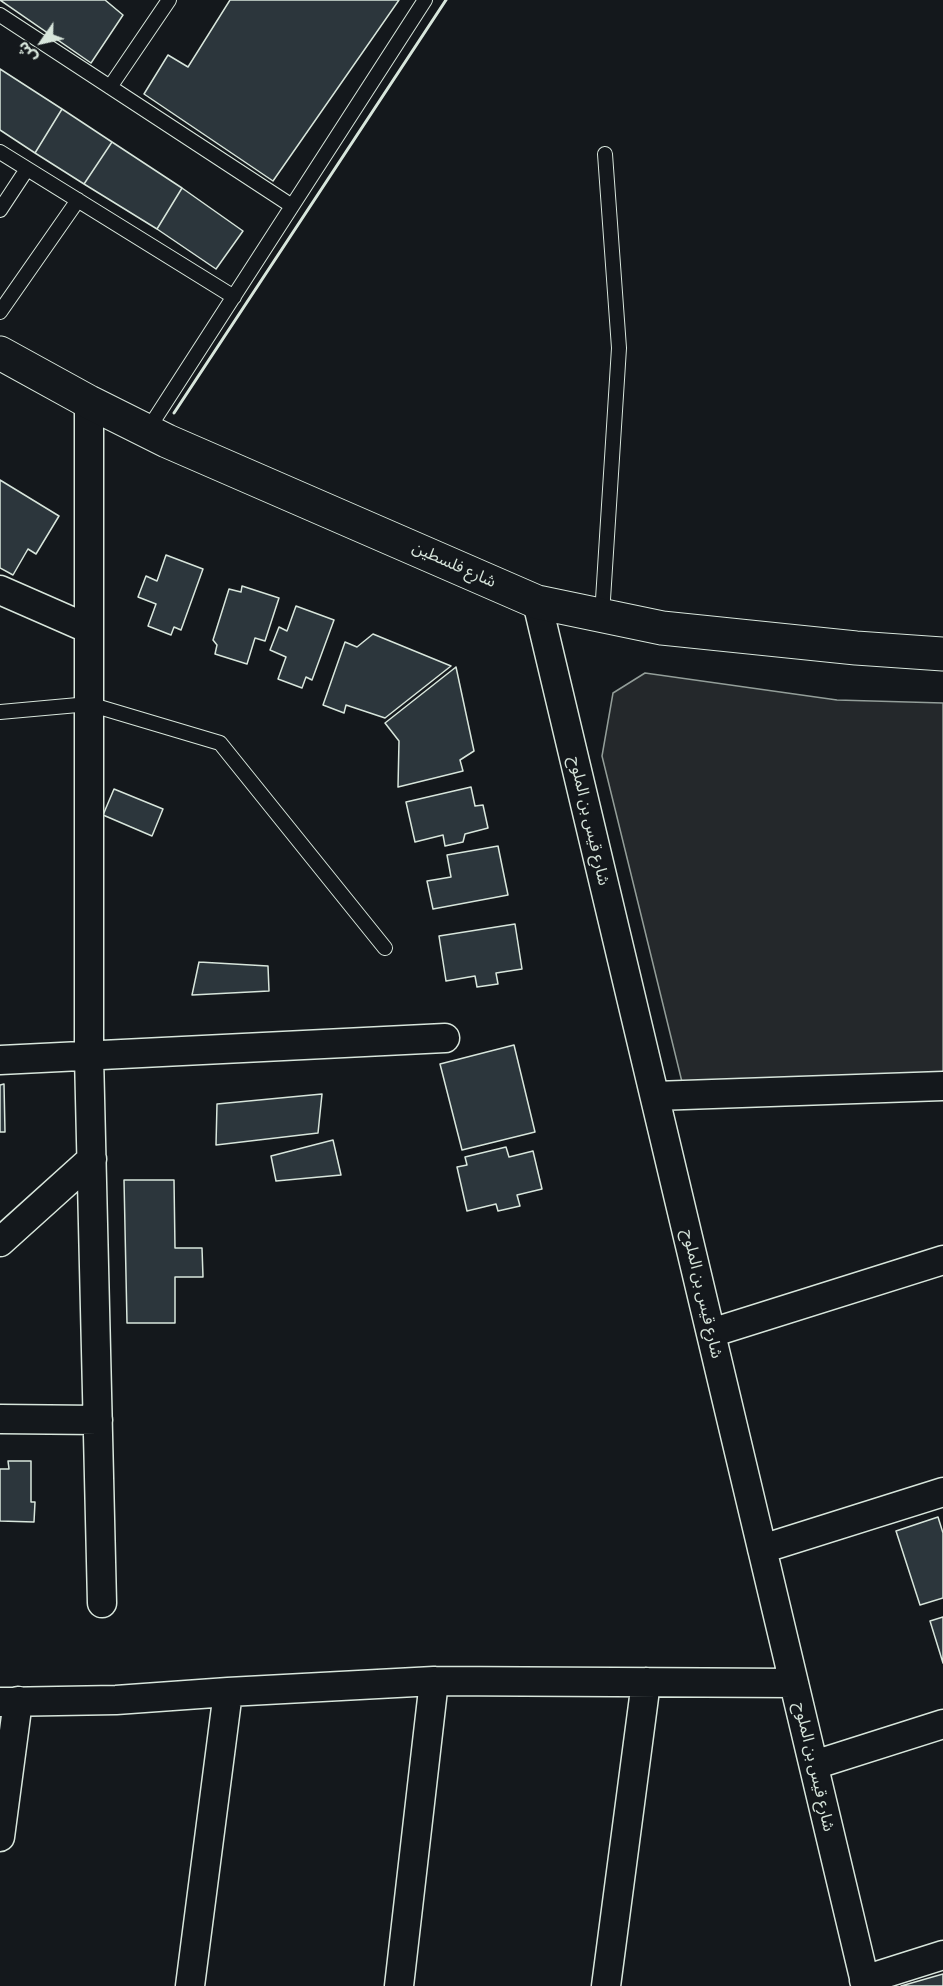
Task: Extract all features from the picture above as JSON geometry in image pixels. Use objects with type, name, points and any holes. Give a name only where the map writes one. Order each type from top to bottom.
[{"type":"street","name":"شارع فلسطين","points":[[0,353],[147,431],[537,602],[662,628],[856,648],[943,654]]},
{"type":"street","points":[[89,402],[90,1056],[102,1603]]},
{"type":"street","points":[[0,590],[89,628]]},
{"type":"street","name":"شارع قيس بن الملوح","points":[[537,602],[865,1983]]},
{"type":"street","points":[[0,1060],[444,1038]]},
{"type":"street","points":[[655,1096],[943,1086]]},
{"type":"street","points":[[0,1242],[92,1159]]},
{"type":"street","points":[[711,1333],[943,1260]]},
{"type":"street","points":[[0,1419],[98,1420]]},
{"type":"street","points":[[762,1549],[943,1491]]},
{"type":"street","points":[[0,1837],[9,1702],[116,1700],[434,1681],[794,1683]]},
{"type":"street","points":[[399,1986],[434,1681]]},
{"type":"street","points":[[606,1986],[646,1682]]},
{"type":"street","points":[[190,1986],[228,1692]]},
{"type":"street","points":[[814,1765],[943,1724]]},
{"type":"street","points":[[865,1983],[943,1955]]},
{"type":"lane","points":[[110,87],[169,0]]},
{"type":"lane","points":[[147,431],[425,0]]},
{"type":"lane","points":[[0,15],[292,206]]},
{"type":"lane","points":[[0,152],[234,297]]},
{"type":"lane","points":[[602,615],[619,348],[605,154]]},
{"type":"lane","points":[[0,210],[27,169]]},
{"type":"lane","points":[[0,312],[78,200]]},
{"type":"lane","points":[[0,712],[89,704],[220,743],[385,948]]},
{"type":"shaded area","points":[[645,673],[837,700],[943,703],[943,1080],[683,1086],[602,756],[613,693]]},
{"type":"building","points":[[0,0],[105,0],[123,15],[91,63]]},
{"type":"building","points":[[230,0],[399,0],[273,181],[144,94],[168,55],[188,67]]},
{"type":"building","points":[[0,69],[62,109],[35,153],[0,130]]},
{"type":"building","points":[[62,109],[112,142],[84,184],[35,153]]},
{"type":"building","points":[[112,142],[182,188],[157,229],[84,184]]},
{"type":"building","points":[[182,188],[243,231],[216,269],[157,229]]},
{"type":"building","points":[[0,480],[59,516],[36,554],[28,549],[13,575],[0,568]]},
{"type":"building","points":[[166,555],[203,569],[181,630],[174,627],[171,635],[148,626],[156,604],[138,597],[146,576],[157,581]]},
{"type":"building","points":[[242,586],[279,598],[265,641],[255,638],[247,664],[215,654],[217,645],[213,640],[229,589],[241,592]]},
{"type":"building","points":[[296,606],[334,620],[312,680],[306,677],[302,688],[278,679],[286,657],[270,650],[279,627],[287,631]]},
{"type":"building","points":[[373,634],[451,666],[385,718],[346,705],[344,713],[323,705],[345,642],[357,647]]},
{"type":"building","points":[[456,667],[474,751],[460,760],[463,771],[398,787],[399,741],[385,723]]},
{"type":"building","points":[[471,787],[475,806],[483,805],[488,828],[465,834],[463,842],[445,846],[443,835],[415,842],[406,802]]},
{"type":"building","points":[[114,789],[163,809],[152,836],[103,815]]},
{"type":"building","points":[[498,846],[508,895],[433,909],[427,881],[451,877],[447,855]]},
{"type":"building","points":[[515,924],[522,969],[496,973],[498,984],[477,987],[475,976],[446,981],[439,936]]},
{"type":"building","points":[[199,962],[268,966],[269,991],[192,995]]},
{"type":"building","points":[[514,1045],[535,1132],[462,1150],[440,1064]]},
{"type":"building","points":[[4,1084],[5,1132],[0,1132],[0,1085]]},
{"type":"building","points":[[322,1094],[318,1133],[216,1145],[217,1104]]},
{"type":"building","points":[[333,1140],[341,1175],[276,1181],[271,1156]]},
{"type":"building","points":[[506,1147],[509,1157],[533,1151],[542,1189],[517,1195],[520,1206],[498,1211],[496,1204],[467,1211],[457,1167],[467,1165],[465,1157]]},
{"type":"building","points":[[124,1180],[174,1180],[175,1248],[202,1248],[203,1277],[175,1277],[175,1323],[127,1323]]},
{"type":"building","points":[[8,1461],[31,1461],[31,1502],[35,1502],[34,1522],[0,1521],[0,1469],[9,1469]]},
{"type":"building","points":[[938,1517],[943,1533],[943,1598],[920,1605],[896,1531]]},
{"type":"building","points":[[943,1617],[943,1663],[930,1621]]},
{"type":"building","points":[[943,1974],[943,1986],[901,1986]]},
{"type":"wall","points":[[174,413],[446,0]]}]
